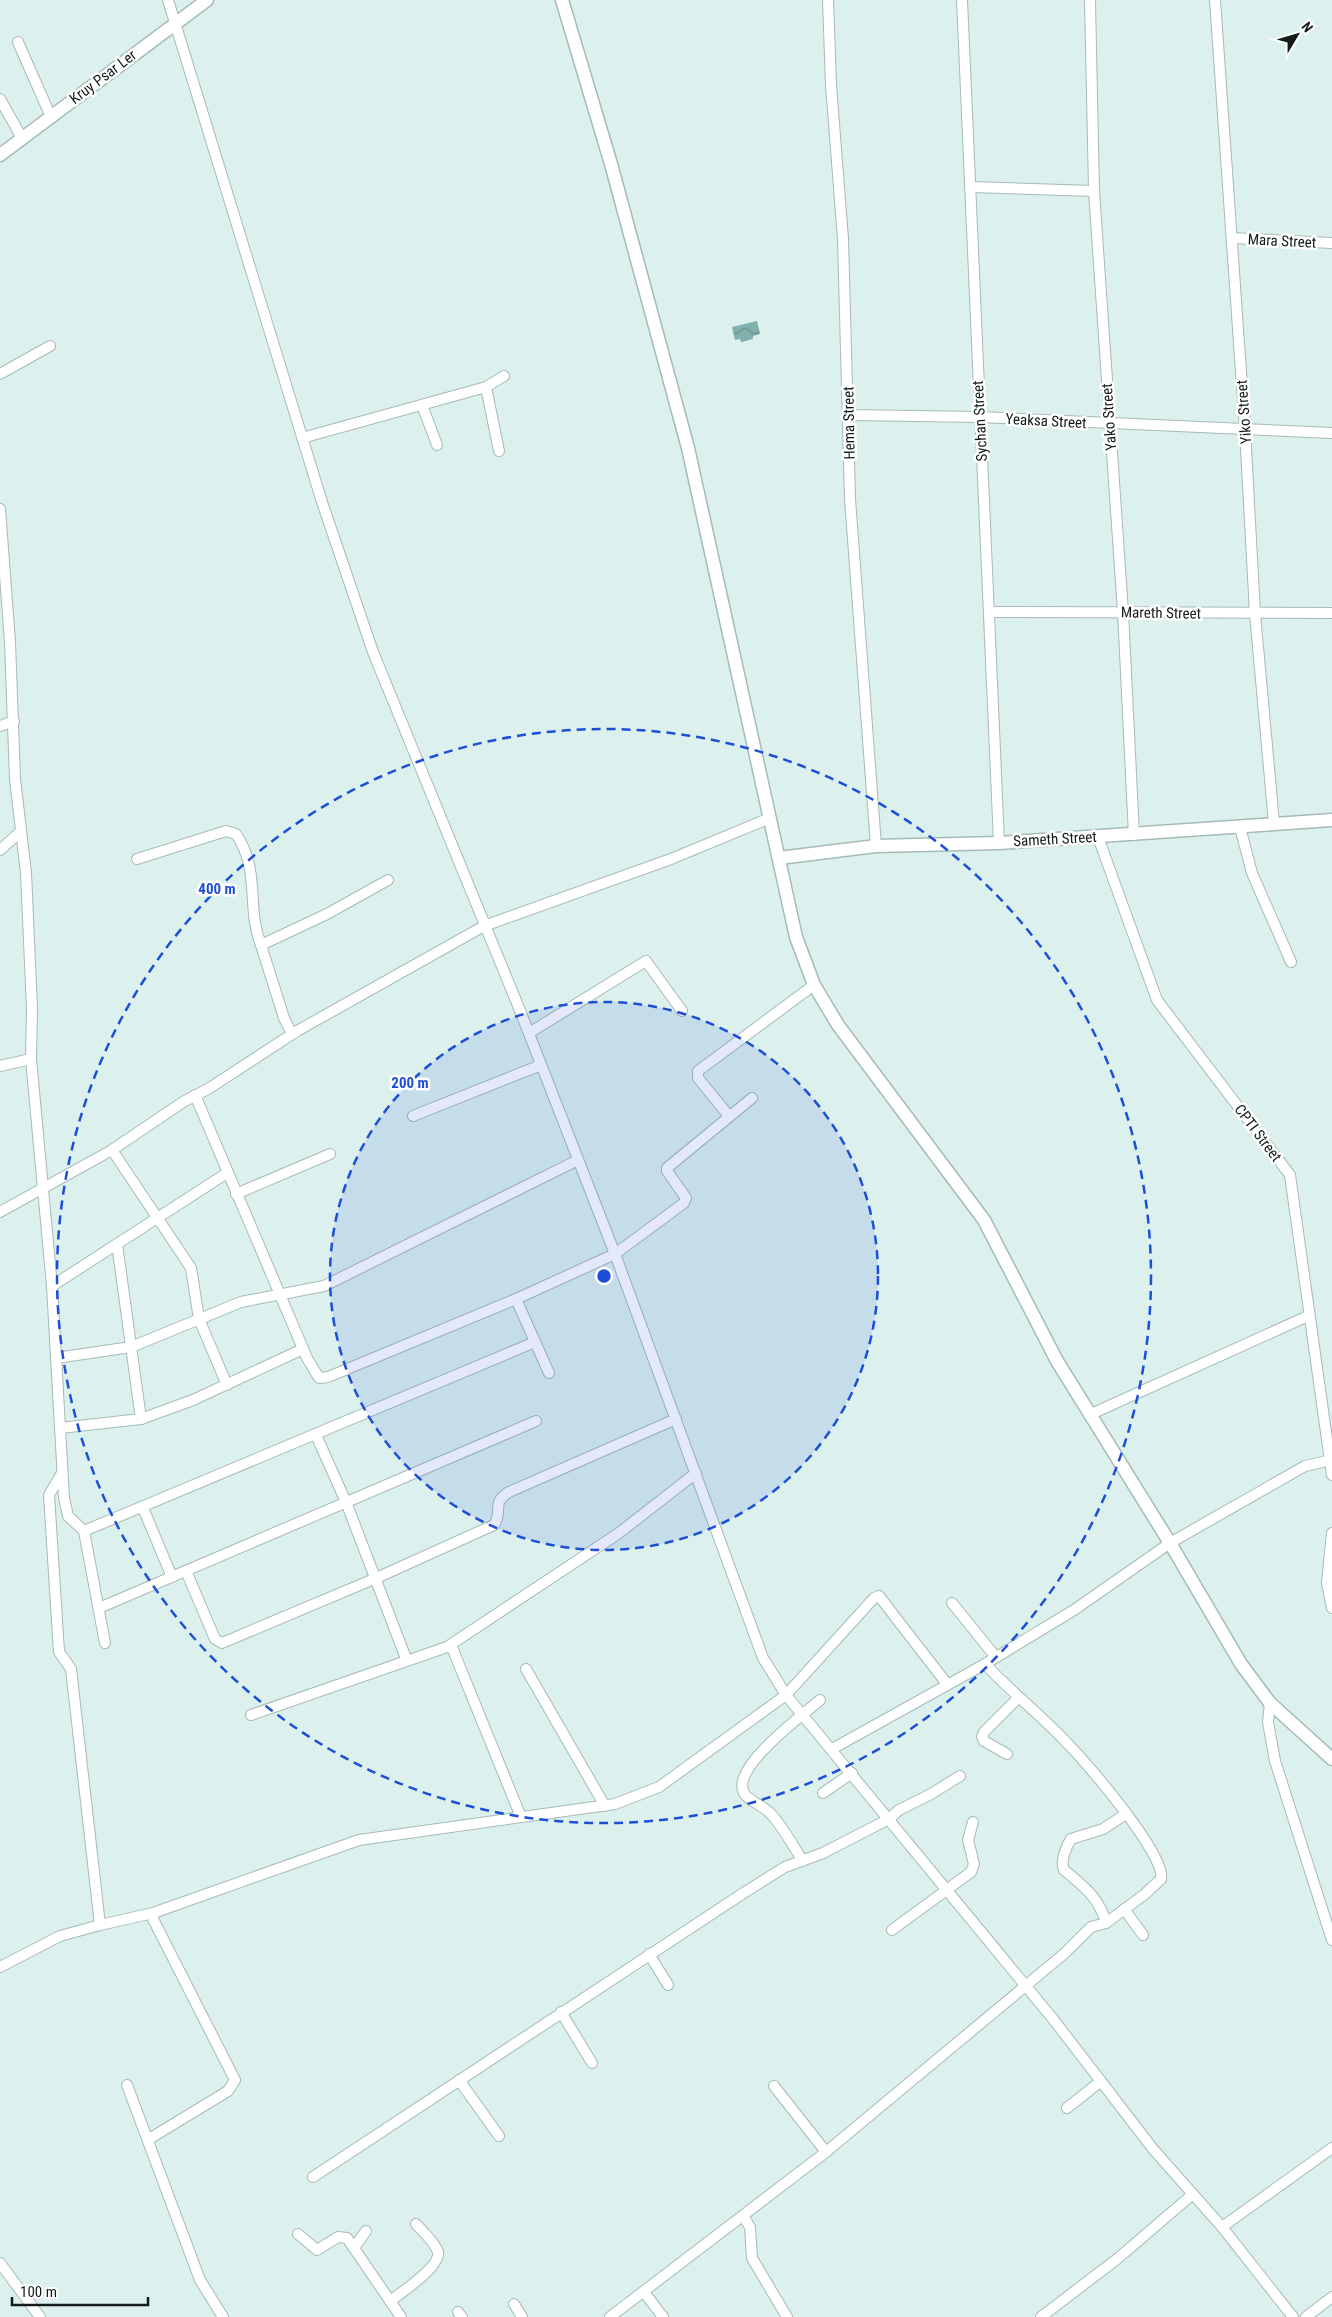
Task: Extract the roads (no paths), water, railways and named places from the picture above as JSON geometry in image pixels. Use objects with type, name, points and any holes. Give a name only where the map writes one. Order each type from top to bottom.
[{"type":"street","points":[[168,0],[302,438],[373,652],[529,1033],[615,1254],[764,1658],[786,1695],[1026,1986],[1153,2149],[1222,2227],[1293,2317]]},
{"type":"street","name":"Kruy Psar Ler","points":[[0,155],[207,0]]},
{"type":"street","points":[[562,0],[611,164],[688,448],[796,937],[814,985],[838,1025],[984,1220],[1057,1361],[1170,1544],[1241,1664],[1270,1703],[1332,1759]]},
{"type":"street","name":"Hema Street","points":[[828,0],[830,85],[843,239],[850,499],[876,846]]},
{"type":"street","name":"Sychan Street","points":[[962,0],[999,842]]},
{"type":"street","name":"Yako Street","points":[[1090,0],[1094,191],[1123,612],[1134,834]]},
{"type":"street","name":"Yiko Street","points":[[1215,0],[1246,430],[1255,614],[1274,823]]},
{"type":"street","points":[[18,42],[51,116]]},
{"type":"street","points":[[0,99],[22,138]]},
{"type":"street","points":[[970,188],[1094,191]]},
{"type":"street","name":"Mara Street","points":[[1232,238],[1332,243]]},
{"type":"street","points":[[0,374],[50,346]]},
{"type":"street","points":[[302,438],[486,387],[504,376]]},
{"type":"street","points":[[486,387],[499,451]]},
{"type":"street","points":[[422,405],[437,445]]},
{"type":"street","name":"Yeaksa Street","points":[[849,415],[980,417],[1332,433]]},
{"type":"street","points":[[0,510],[20,832],[26,873],[31,1059],[52,1286],[65,1508],[68,1516],[84,1531],[105,1643]]},
{"type":"street","name":"Mareth Street","points":[[989,612],[1332,613]]},
{"type":"street","points":[[0,726],[14,721]]},
{"type":"street","points":[[0,1212],[112,1150],[183,1102],[292,1034],[484,926],[671,859],[770,818]]},
{"type":"street","name":"Sameth Street","points":[[779,858],[876,846],[1098,837],[1332,820]]},
{"type":"street","points":[[1240,827],[1252,873],[1291,962]]},
{"type":"street","points":[[137,859],[226,831],[236,834],[251,871],[254,918],[261,945],[284,1018],[292,1034]]},
{"type":"street","points":[[0,850],[20,832]]},
{"type":"street","name":"CPTI Street","points":[[1098,837],[1157,1000],[1290,1175],[1308,1316],[1332,1476]]},
{"type":"street","points":[[261,945],[327,914],[388,880]]},
{"type":"street","points":[[529,1033],[646,961],[682,1011]]},
{"type":"street","points":[[729,1116],[698,1078],[698,1071],[814,985]]},
{"type":"street","points":[[0,1066],[31,1059]]},
{"type":"street","points":[[413,1116],[541,1065]]},
{"type":"street","points":[[195,1096],[303,1349],[319,1378],[328,1377],[516,1299],[615,1254],[684,1202],[686,1198],[667,1171],[668,1168],[752,1098]]},
{"type":"street","points":[[112,1150],[192,1268],[199,1319],[227,1385]]},
{"type":"street","points":[[236,1194],[330,1154]]},
{"type":"street","points":[[56,1358],[131,1347],[241,1302],[324,1286],[578,1160]]},
{"type":"street","points":[[52,1286],[227,1173]]},
{"type":"street","points":[[117,1244],[141,1419]]},
{"type":"street","points":[[516,1299],[549,1373]]},
{"type":"street","points":[[1089,1415],[1308,1316]]},
{"type":"street","points":[[84,1531],[143,1508],[535,1342]]},
{"type":"street","points":[[60,1428],[141,1419],[193,1400],[303,1349]]},
{"type":"street","points":[[186,1571],[216,1639],[222,1643],[374,1579],[494,1525],[498,1518],[497,1504],[500,1498],[509,1492],[676,1419]]},
{"type":"street","points":[[99,1608],[536,1421]]},
{"type":"street","points":[[316,1435],[346,1502],[407,1661]]},
{"type":"street","points":[[832,1749],[985,1664],[995,1656],[1074,1610],[1170,1544],[1305,1466],[1330,1460]]},
{"type":"street","points":[[62,1472],[49,1495],[58,1652],[71,1669],[100,1925]]},
{"type":"street","points":[[251,1715],[451,1645],[619,1533],[696,1473]]},
{"type":"street","points":[[143,1508],[172,1577]]},
{"type":"street","points":[[1332,1533],[1327,1583],[1332,1608]]},
{"type":"street","points":[[0,1967],[60,1936],[153,1913],[359,1840],[604,1806],[615,1804],[659,1787],[786,1695],[874,1598],[879,1596],[947,1684]]},
{"type":"street","points":[[952,1603],[995,1656]]},
{"type":"street","points":[[451,1645],[521,1817]]},
{"type":"street","points":[[610,2317],[826,2152],[1065,1953],[1091,1927],[1106,1923],[1158,1884],[1162,1876],[1145,1839],[1126,1814],[1078,1754],[985,1664]]},
{"type":"street","points":[[526,1669],[604,1806]]},
{"type":"street","points":[[1007,1754],[984,1741],[982,1737],[984,1732],[1018,1698]]},
{"type":"street","points":[[803,1861],[772,1815],[757,1802],[746,1797],[742,1791],[742,1783],[755,1757],[820,1700]]},
{"type":"street","points":[[1270,1703],[1268,1722],[1275,1761],[1332,1940]]},
{"type":"street","points":[[823,1793],[852,1773]]},
{"type":"street","points":[[313,2177],[649,1954],[785,1867],[803,1861],[889,1818],[899,1810],[931,1794],[960,1776]]},
{"type":"street","points":[[1106,1923],[1102,1908],[1093,1894],[1064,1870],[1062,1865],[1066,1847],[1071,1839],[1104,1829],[1126,1814]]},
{"type":"street","points":[[892,1930],[972,1872],[974,1864],[968,1840],[973,1822]]},
{"type":"street","points":[[1124,1909],[1143,1935]]},
{"type":"street","points":[[149,2139],[228,2091],[235,2080],[153,1919],[153,1913]]},
{"type":"street","points":[[649,1954],[668,1985]]},
{"type":"street","points":[[561,2012],[592,2063]]},
{"type":"street","points":[[459,2080],[499,2136]]},
{"type":"street","points":[[1067,2108],[1101,2081]]},
{"type":"street","points":[[127,2084],[200,2280],[223,2317]]},
{"type":"street","points":[[774,2086],[826,2152]]},
{"type":"street","points":[[1222,2227],[1331,2150]]},
{"type":"street","points":[[1041,2317],[1117,2258],[1193,2194]]},
{"type":"street","points":[[743,2216],[750,2227],[752,2258],[787,2317]]},
{"type":"street","points":[[390,2301],[428,2271],[437,2259],[438,2253],[435,2247],[416,2224]]},
{"type":"street","points":[[354,2248],[366,2231]]},
{"type":"street","points":[[298,2234],[317,2250],[342,2236],[347,2238],[401,2317]]},
{"type":"street","points":[[0,2263],[40,2317]]},
{"type":"street","points":[[644,2292],[663,2317]]},
{"type":"street","points":[[1306,2317],[1332,2297]]},
{"type":"street","points":[[514,2304],[522,2317]]},
{"type":"water","points":[[757,321],[760,334],[753,336],[753,339],[741,342],[740,339],[735,340],[732,327]]}]
